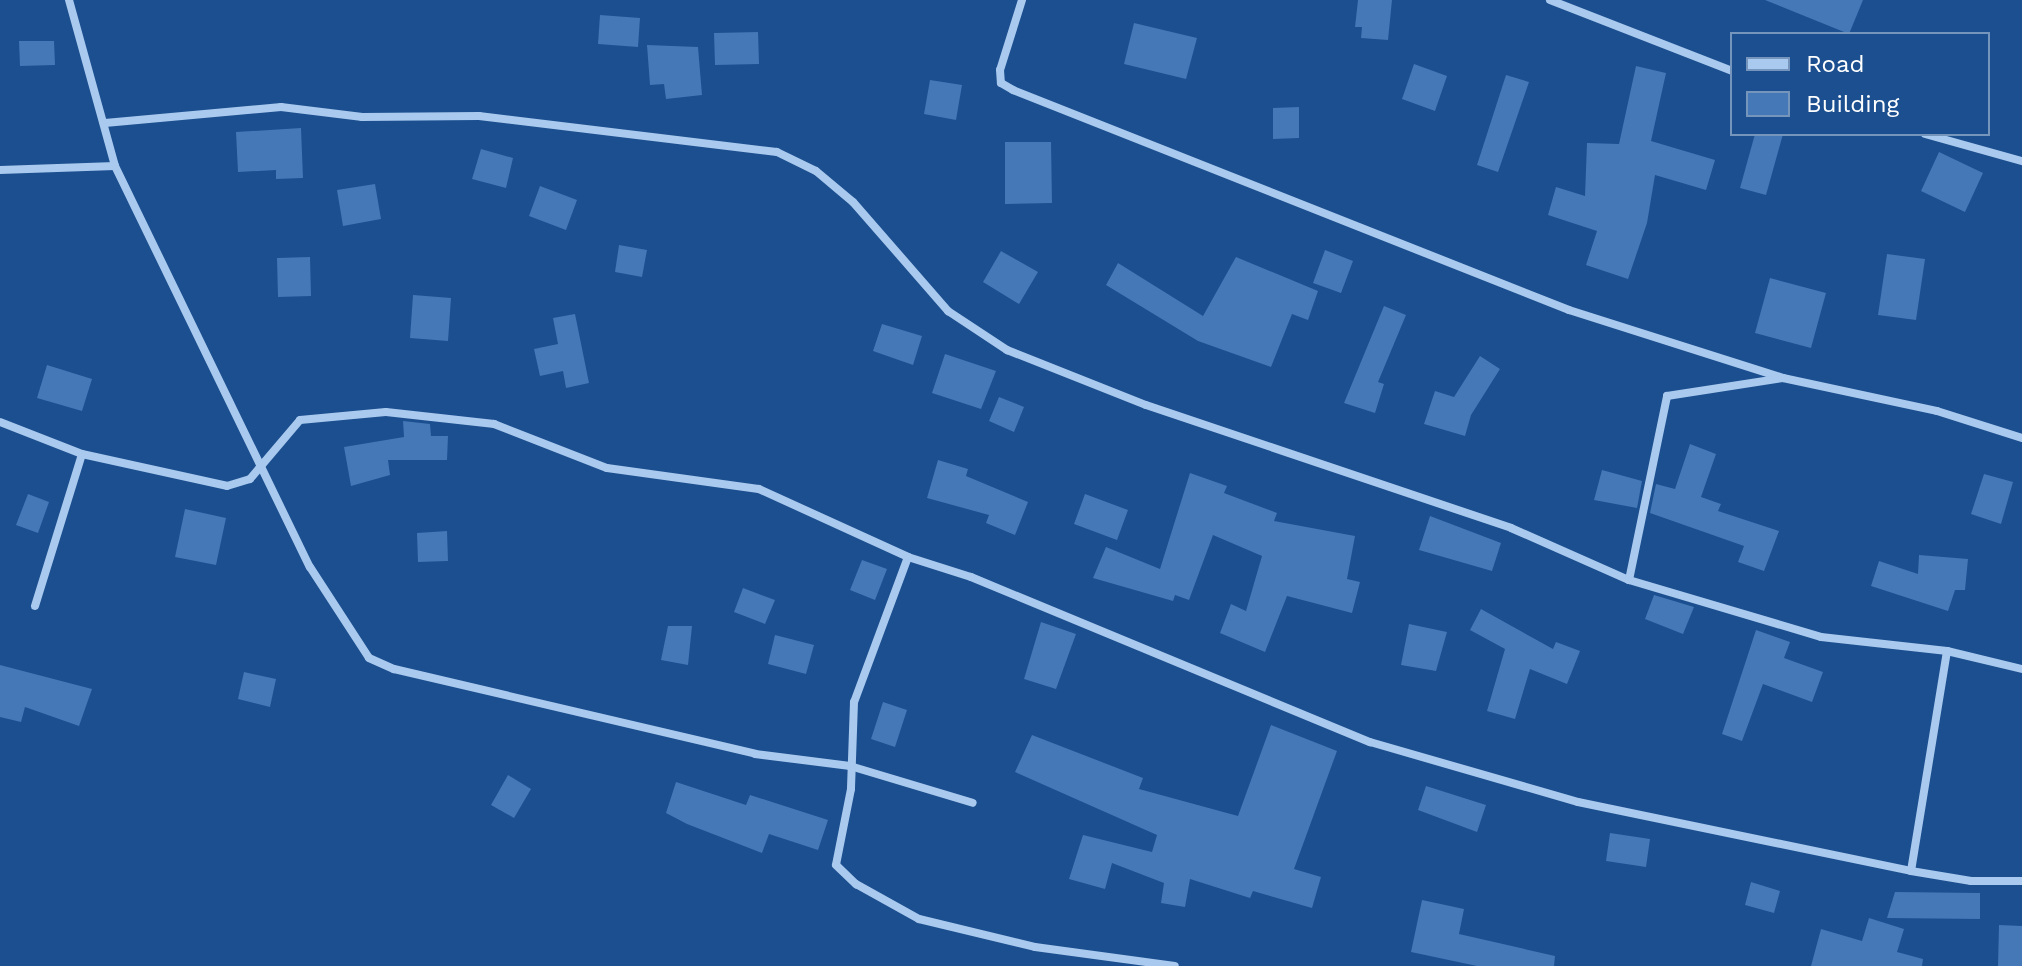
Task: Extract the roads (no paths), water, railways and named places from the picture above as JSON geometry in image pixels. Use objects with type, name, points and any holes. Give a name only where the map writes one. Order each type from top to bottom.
[{"type":"street","points":[[69,0],[115,166],[327,600],[369,658],[394,669],[740,751],[850,766],[973,803]]},
{"type":"street","points":[[1022,0],[1000,70],[1001,83],[1013,90],[1569,310],[1783,378],[1937,411],[2022,438]]},
{"type":"street","points":[[1550,0],[1730,70]]},
{"type":"street","points":[[105,123],[281,107],[362,117],[479,116],[777,152],[816,171],[853,202],[948,311],[1007,350],[1146,405],[1511,528],[1629,580],[1821,637],[1947,651],[2022,669]]},
{"type":"street","points":[[1932,136],[2022,161]]},
{"type":"street","points":[[0,170],[115,166]]},
{"type":"street","points":[[1629,580],[1667,396],[1783,378]]},
{"type":"street","points":[[0,422],[82,454],[227,486],[250,479],[300,420],[386,412],[494,424],[607,468],[759,489],[908,557],[971,577],[1370,742],[1578,802],[1911,871],[1971,881],[2022,881]]},
{"type":"street","points":[[35,606],[82,454]]},
{"type":"street","points":[[908,557],[854,702],[850,766],[836,865],[892,907],[919,919],[1035,947],[1175,966]]},
{"type":"street","points":[[1911,871],[1947,651]]}]
